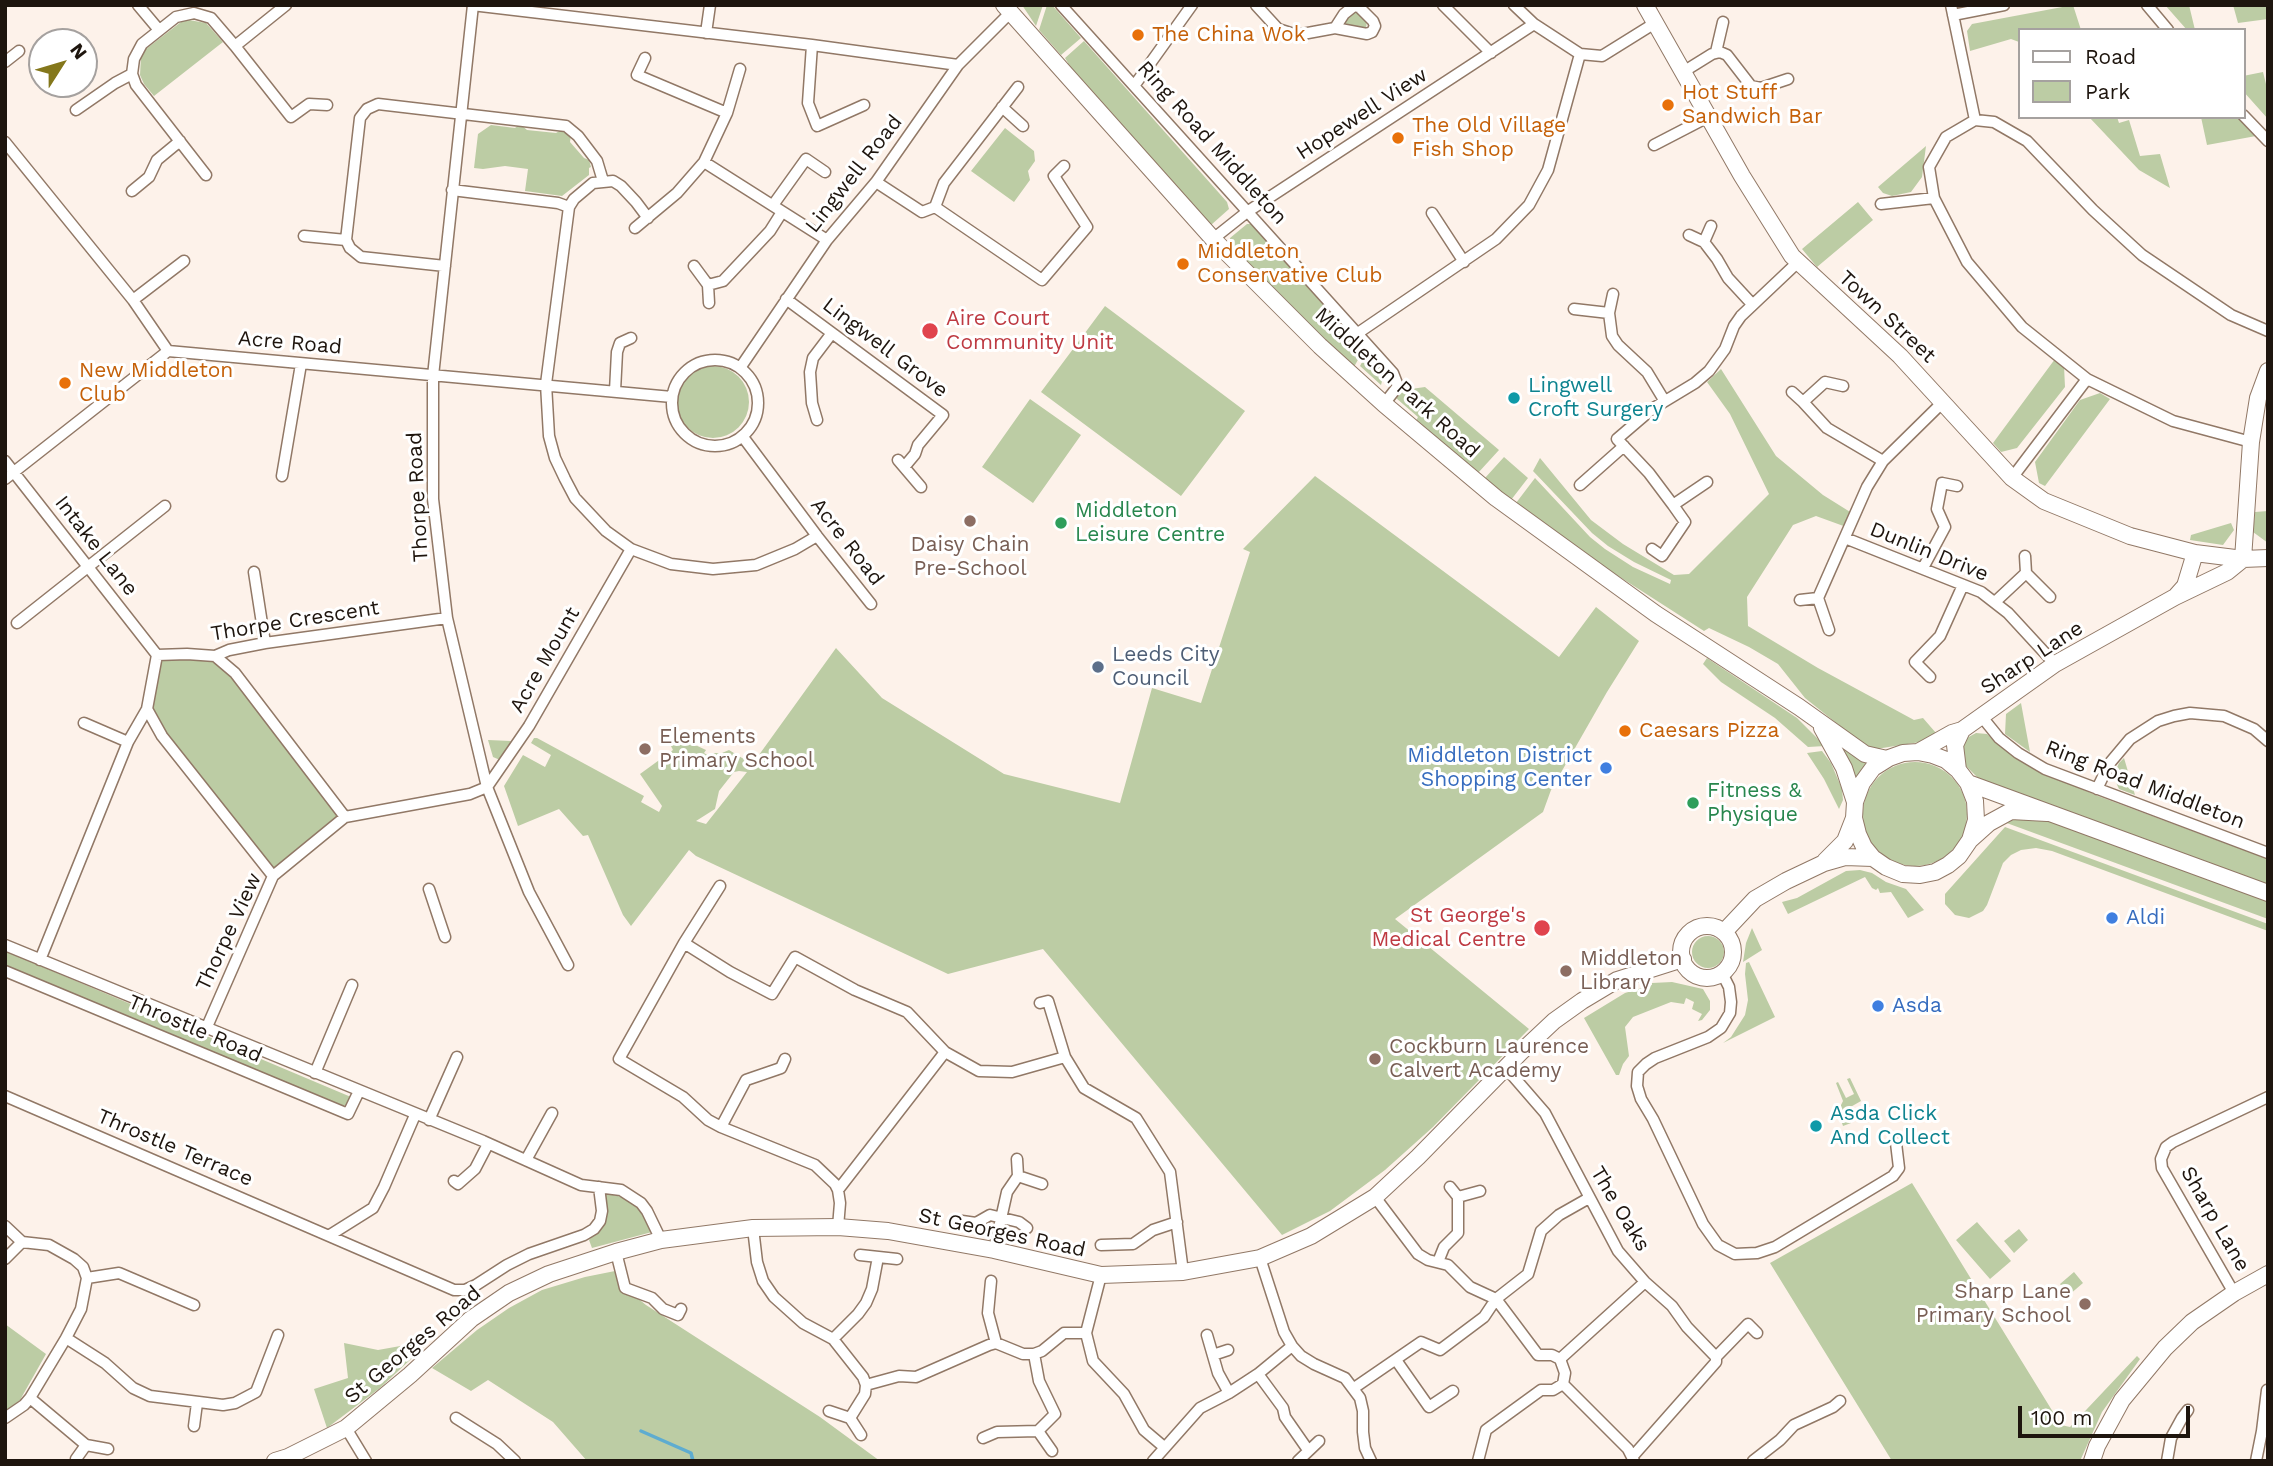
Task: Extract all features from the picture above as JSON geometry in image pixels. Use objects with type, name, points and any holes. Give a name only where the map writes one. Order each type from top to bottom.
[{"type":"street","points":[[138,5],[159,30]]},
{"type":"street","points":[[235,46],[286,5]]},
{"type":"street","points":[[472,5],[958,65]]},
{"type":"street","name":"Thorpe Road","points":[[472,5],[433,376],[433,499],[447,618],[487,787],[529,891],[568,965]]},
{"type":"street","points":[[706,33],[710,5]]},
{"type":"street","name":"Ring Road Middleton","points":[[1061,5],[1393,373],[1398,386],[1384,404]]},
{"type":"street","points":[[1134,86],[1192,5]]},
{"type":"street","points":[[1256,5],[1279,29],[1287,33],[1307,34],[1335,28]]},
{"type":"street","points":[[1443,5],[1491,53]]},
{"type":"street","points":[[1514,5],[1534,24],[1580,54],[1602,56],[1654,23]]},
{"type":"street","name":"Town Street","points":[[1644,5],[1776,233],[1797,262],[1900,356],[2012,478],[2044,501],[2130,536],[2195,553],[2243,559],[2268,558]]},
{"type":"street","points":[[1975,120],[1952,10],[2004,5]]},
{"type":"street","points":[[2147,5],[2166,28]]},
{"type":"street","name":"Lingwell Road","points":[[740,368],[827,240],[876,182],[958,65],[1007,9]]},
{"type":"street","name":"Middleton Park Road","points":[[1007,9],[1213,239],[1320,346],[1384,404],[1496,498],[1656,614],[1799,707],[1865,754],[1887,759]]},
{"type":"street","points":[[206,175],[136,85],[132,74],[134,59],[142,44],[176,17],[194,13],[211,18],[291,117],[309,104],[327,105]]},
{"type":"street","points":[[1683,72],[1716,52],[1723,22]]},
{"type":"street","name":"Hopewell View","points":[[1213,239],[1247,212],[1534,24]]},
{"type":"street","points":[[812,45],[808,103],[817,126],[864,104]]},
{"type":"street","points":[[5,62],[19,51]]},
{"type":"street","points":[[1716,52],[1727,55],[1751,86],[1761,88],[1788,79]]},
{"type":"street","points":[[1358,333],[1496,239],[1529,205],[1548,170],[1580,54]]},
{"type":"street","points":[[645,58],[638,75],[727,113]]},
{"type":"street","points":[[635,228],[677,193],[704,162],[727,113],[740,69]]},
{"type":"street","points":[[76,110],[132,74]]},
{"type":"street","points":[[876,182],[922,212],[935,207],[944,183],[1018,87]]},
{"type":"street","points":[[445,267],[361,257],[349,248],[346,240],[360,118],[368,108],[378,104],[566,125],[597,161],[603,181]]},
{"type":"street","points":[[1002,107],[1023,126]]},
{"type":"street","points":[[1654,145],[1708,117]]},
{"type":"street","points":[[2245,117],[2268,141]]},
{"type":"street","points":[[2250,442],[2173,421],[2087,379],[2022,327],[1967,262],[1934,198],[1929,167],[1947,137],[1975,120],[1994,122],[2027,141],[2093,210],[2142,256],[2231,315],[2268,331]]},
{"type":"street","points":[[132,191],[149,177],[157,160],[180,141]]},
{"type":"street","points":[[7,148],[133,300],[168,351],[9,475]]},
{"type":"street","points":[[708,285],[723,281],[770,231],[777,209],[806,159],[825,172]]},
{"type":"street","points":[[704,162],[827,240]]},
{"type":"street","points":[[935,207],[1042,280],[1087,227],[1054,176],[1064,166]]},
{"type":"street","points":[[648,218],[621,186],[613,181],[593,183],[569,206],[546,384],[549,436],[565,480],[575,498],[606,531],[631,549],[671,564],[702,569],[756,565],[795,549],[817,536]]},
{"type":"street","points":[[452,190],[569,206]]},
{"type":"street","points":[[1881,204],[1934,198]]},
{"type":"street","points":[[1432,213],[1464,262]]},
{"type":"street","points":[[1703,242],[1711,226]]},
{"type":"street","points":[[1689,235],[1703,242],[1717,258],[1728,278],[1752,304]]},
{"type":"street","points":[[304,236],[346,240]]},
{"type":"street","points":[[133,300],[184,261]]},
{"type":"street","points":[[1651,549],[1662,556],[1685,522],[1649,473],[1617,439],[1664,400],[1695,383],[1709,371],[1725,349],[1734,326],[1752,304],[1797,262]]},
{"type":"street","points":[[694,267],[708,285],[709,303]]},
{"type":"street","points":[[1613,294],[1609,313],[1612,336],[1647,372],[1664,400]]},
{"type":"street","name":"Lingwell Grove","points":[[786,299],[943,415],[918,445],[915,454],[901,463],[921,487]]},
{"type":"street","points":[[1574,309],[1609,313]]},
{"type":"street","points":[[817,420],[812,403],[810,372],[813,358],[832,332]]},
{"type":"street","points":[[615,391],[617,352],[620,343],[631,338]]},
{"type":"street","name":"Acre Road","points":[[168,351],[672,397]]},
{"type":"street","points":[[720,360],[740,368],[751,378],[758,402],[754,422],[743,437],[730,444],[718,446],[696,442],[678,426],[672,397],[684,373],[705,361],[720,360]]},
{"type":"street","points":[[282,475],[301,364]]},
{"type":"street","points":[[1822,369],[1825,382]]},
{"type":"street","points":[[2175,597],[2227,572],[2243,559],[2250,442],[2258,398],[2268,371]]},
{"type":"street","points":[[2012,478],[2087,379]]},
{"type":"street","points":[[1825,382],[1843,386]]},
{"type":"street","points":[[1803,402],[1825,382]]},
{"type":"street","points":[[1792,392],[1827,428],[1883,461]]},
{"type":"street","points":[[1829,630],[1818,598],[1867,487],[1883,461],[1944,401]]},
{"type":"street","name":"Acre Road","points":[[743,437],[871,604]]},
{"type":"street","points":[[1580,485],[1624,446]]},
{"type":"street","name":"Intake Lane","points":[[5,461],[9,475],[89,568],[157,655]]},
{"type":"street","points":[[1673,505],[1707,482]]},
{"type":"street","points":[[1923,568],[1945,527],[1937,509],[1942,483],[1956,486]]},
{"type":"street","points":[[17,623],[165,506]]},
{"type":"street","name":"Dunlin Drive","points":[[1845,538],[1981,592],[1995,602],[2055,664]]},
{"type":"street","name":"Acre Mount","points":[[487,787],[529,726],[631,549]]},
{"type":"street","points":[[2175,597],[2185,586],[2195,553]]},
{"type":"street","points":[[2025,556],[2026,573],[2050,597]]},
{"type":"street","points":[[254,572],[264,643]]},
{"type":"street","points":[[1995,602],[2026,573]]},
{"type":"street","points":[[1930,677],[1915,662],[1940,636],[1963,585]]},
{"type":"street","name":"Sharp Lane","points":[[1918,752],[1962,730],[2055,664],[2175,597]]},
{"type":"street","points":[[1800,600],[1818,598]]},
{"type":"street","name":"Thorpe Crescent","points":[[157,655],[215,656],[229,650],[264,643],[447,618]]},
{"type":"street","points":[[40,960],[128,742],[147,709],[157,655]]},
{"type":"street","points":[[215,656],[235,673],[345,817]]},
{"type":"street","points":[[147,709],[162,736],[273,876]]},
{"type":"street","points":[[2097,789],[2109,764],[2130,739],[2158,721],[2174,716],[2190,713],[2224,716],[2254,729],[2268,741]]},
{"type":"street","name":"Ring Road Middleton","points":[[1982,717],[1999,737],[2045,769],[2268,853]]},
{"type":"street","points":[[84,723],[128,742]]},
{"type":"street","name":"Middleton Park Road","points":[[1821,724],[1844,768],[1864,847],[1873,858]]},
{"type":"street","points":[[1962,730],[1955,745],[1963,777],[1975,801],[1976,820],[1970,840]]},
{"type":"street","points":[[1824,863],[1845,841],[1862,783],[1873,768],[1903,753],[1918,752],[1946,760],[1963,777],[2048,813],[2268,893]]},
{"type":"street","name":"Thorpe View","points":[[206,1029],[273,876],[345,817],[470,794],[487,787]]},
{"type":"street","points":[[1724,932],[1755,899],[1824,863],[1845,857],[1873,858],[1902,874],[1935,872],[1959,856],[1970,840],[1989,823],[2011,811],[2048,813]]},
{"type":"street","points":[[720,886],[684,943],[619,1059],[683,1097],[721,1127],[815,1165],[838,1190],[838,1227]]},
{"type":"street","points":[[429,889],[445,937]]},
{"type":"street","points":[[1709,926],[1724,932],[1730,939],[1733,952],[1729,965],[1712,977],[1698,976],[1687,967],[1683,959],[1684,942],[1697,928],[1709,926]]},
{"type":"street","points":[[684,943],[772,994],[795,957],[855,990],[907,1012],[945,1052],[979,1071],[1012,1072],[1065,1057]]},
{"type":"street","name":"Throstle Road","points":[[5,946],[488,1144],[581,1185],[621,1190],[640,1203],[654,1222],[661,1240]]},
{"type":"street","name":"St Georges Road","points":[[275,1461],[346,1428],[485,1308],[509,1293],[549,1274],[661,1240],[753,1228],[838,1227],[888,1231],[994,1250],[1101,1275],[1183,1272],[1260,1258],[1311,1236],[1375,1196],[1555,1021],[1582,1001],[1617,980],[1683,959]]},
{"type":"street","name":"Throstle Road","points":[[5,971],[348,1114],[359,1091]]},
{"type":"street","points":[[1721,973],[1729,986],[1731,1002],[1730,1013],[1721,1028],[1708,1037],[1646,1064],[1638,1072],[1637,1086],[1641,1100],[1653,1119],[1703,1224],[1718,1245],[1735,1254],[1757,1253],[1775,1247],[1894,1176],[1899,1168],[1896,1143]]},
{"type":"street","points":[[315,1073],[352,985]]},
{"type":"street","points":[[1040,1003],[1048,1001],[1065,1057],[1084,1087],[1136,1118],[1170,1172],[1183,1272]]},
{"type":"street","points":[[838,1190],[945,1052]]},
{"type":"street","points":[[429,1120],[457,1057]]},
{"type":"street","points":[[721,1127],[746,1080],[780,1068],[785,1059]]},
{"type":"street","name":"The Oaks","points":[[1506,1068],[1545,1113],[1618,1251],[1645,1282],[1672,1306],[1716,1360]]},
{"type":"street","name":"Throstle Terrace","points":[[5,1096],[454,1290],[465,1290],[529,1254],[594,1229],[600,1221],[602,1211],[599,1187]]},
{"type":"street","name":"Sharp Lane","points":[[2092,1461],[2097,1446],[2122,1400],[2139,1376],[2192,1322],[2234,1293],[2162,1168],[2163,1152],[2173,1142],[2268,1097]]},
{"type":"street","points":[[526,1160],[552,1113]]},
{"type":"street","points":[[330,1235],[373,1208],[415,1115]]},
{"type":"street","points":[[454,1181],[458,1184],[475,1169],[488,1144]]},
{"type":"street","points":[[994,1250],[1007,1192],[1018,1176],[1017,1159]]},
{"type":"street","points":[[1018,1176],[1042,1184]]},
{"type":"street","points":[[1438,1262],[1444,1247],[1458,1233],[1458,1197],[1450,1187]]},
{"type":"street","points":[[1458,1197],[1480,1191]]},
{"type":"street","points":[[1375,1196],[1418,1254],[1448,1265],[1469,1287],[1496,1299],[1538,1354],[1552,1355],[1560,1359],[1565,1373],[1563,1384],[1553,1390],[1541,1390],[1486,1430],[1478,1461]]},
{"type":"street","points":[[1354,1388],[1421,1342],[1440,1350],[1484,1317],[1496,1299],[1528,1274],[1541,1231],[1559,1215],[1589,1198]]},
{"type":"street","points":[[962,1221],[976,1223],[990,1215],[1019,1222],[1027,1228]]},
{"type":"street","points":[[1101,1245],[1133,1244],[1153,1230],[1177,1222]]},
{"type":"street","points":[[5,1226],[22,1242],[49,1245],[61,1251],[83,1267],[87,1278],[81,1309],[66,1338],[30,1398],[5,1418]]},
{"type":"street","points":[[753,1228],[757,1262],[762,1278],[774,1297],[803,1323],[833,1339],[863,1377],[865,1394],[850,1418]]},
{"type":"street","points":[[5,1259],[22,1242]]},
{"type":"street","points":[[616,1252],[625,1288],[652,1298],[663,1309],[681,1315]]},
{"type":"street","points":[[860,1255],[897,1259]]},
{"type":"street","points":[[833,1339],[866,1303],[872,1289],[878,1257]]},
{"type":"street","points":[[1260,1258],[1284,1332],[1292,1346],[1301,1356],[1345,1378],[1360,1398],[1364,1440],[1371,1461]]},
{"type":"street","points":[[87,1278],[120,1273],[194,1305]]},
{"type":"street","points":[[2234,1293],[2268,1274]]},
{"type":"street","points":[[1101,1275],[1086,1333],[1093,1361],[1124,1394],[1144,1430],[1164,1447]]},
{"type":"street","points":[[990,1281],[988,1312],[996,1343]]},
{"type":"street","points":[[1560,1359],[1645,1282]]},
{"type":"street","points":[[1563,1384],[1633,1458],[1716,1360],[1745,1321],[1758,1333]]},
{"type":"street","points":[[866,1385],[899,1376],[916,1377],[996,1343],[1023,1354],[1034,1354],[1064,1333],[1086,1333]]},
{"type":"street","points":[[66,1338],[105,1363],[133,1388],[150,1396],[223,1405],[236,1403],[256,1392],[278,1335]]},
{"type":"street","points":[[1207,1335],[1218,1373],[1229,1393]]},
{"type":"street","points":[[1153,1461],[1200,1408],[1258,1374],[1292,1346]]},
{"type":"street","points":[[1213,1355],[1228,1350]]},
{"type":"street","points":[[983,1438],[997,1432],[1038,1431],[1055,1414],[1039,1381],[1034,1354]]},
{"type":"street","points":[[1396,1360],[1429,1407]]},
{"type":"street","points":[[1258,1374],[1283,1408],[1284,1416],[1308,1450]]},
{"type":"street","points":[[2256,1461],[2267,1390]]},
{"type":"street","points":[[1419,1415],[1452,1391]]},
{"type":"street","points":[[30,1398],[86,1445],[107,1448]]},
{"type":"street","points":[[1753,1461],[1794,1425],[1833,1407],[1839,1400]]},
{"type":"street","points":[[194,1426],[197,1403]]},
{"type":"street","points":[[2167,1461],[2171,1438],[2189,1410]]},
{"type":"street","points":[[829,1411],[850,1418],[861,1435]]},
{"type":"street","points":[[456,1418],[497,1444],[515,1461]]},
{"type":"street","points":[[346,1428],[366,1461]]},
{"type":"street","points":[[1038,1431],[1052,1451]]},
{"type":"street","points":[[1298,1461],[1319,1441]]},
{"type":"street","points":[[76,1459],[86,1445]]},
{"type":"green space","points":[[1022,5],[1043,5],[1036,26]]},
{"type":"green space","points":[[1047,5],[1052,5],[1081,38],[1061,55],[1039,30]]},
{"type":"green space","points":[[2073,5],[2080,28],[2018,28],[2018,42],[2011,39],[1970,51],[1967,31],[1972,24]]},
{"type":"green space","points":[[2165,5],[2189,5],[2195,28],[2185,28]]},
{"type":"green space","points":[[2233,5],[2268,5],[2268,19],[2238,23]]},
{"type":"green space","points":[[1352,12],[1359,13],[1367,21],[1366,28],[1346,27],[1343,24],[1346,16]]},
{"type":"green space","points":[[189,20],[206,23],[223,42],[154,96],[140,75],[141,57],[146,49],[181,22]]},
{"type":"green space","points":[[1084,41],[1227,202],[1229,209],[1211,225],[1065,66],[1068,63],[1065,58]]},
{"type":"green space","points":[[2263,72],[2268,92],[2268,119],[2245,93],[2245,76]]},
{"type":"green space","points":[[2091,119],[2118,119],[2119,123],[2129,120],[2140,156],[2160,154],[2170,188],[2139,170]]},
{"type":"green space","points":[[2201,119],[2242,119],[2256,136],[2207,145]]},
{"type":"green space","points":[[520,124],[527,130],[556,133],[563,129],[571,135],[570,142],[589,160],[589,175],[562,196],[525,191],[528,169],[505,166],[474,168],[478,134],[491,125],[515,128]]},
{"type":"green space","points":[[1005,128],[1034,151],[1035,161],[1028,171],[1030,180],[1014,202],[971,171]]},
{"type":"green space","points":[[1926,146],[1922,177],[1911,192],[1892,196],[1883,193],[1878,187]]},
{"type":"green space","points":[[1858,202],[1873,220],[1817,267],[1802,249]]},
{"type":"green space","points":[[1247,224],[1252,224],[1365,347],[1354,367],[1231,248],[1230,238]]},
{"type":"green space","points":[[1105,306],[1245,411],[1181,496],[1041,392]]},
{"type":"green space","points":[[1368,351],[1383,370],[1381,385],[1360,366]]},
{"type":"green space","points":[[2055,359],[2064,366],[2065,387],[2017,448],[2001,452],[1993,443]]},
{"type":"green space","points":[[720,366],[739,376],[747,388],[747,416],[739,428],[727,436],[706,438],[687,428],[679,416],[677,395],[687,376],[699,368]]},
{"type":"green space","points":[[1721,369],[1776,456],[1823,495],[1855,515],[1849,528],[1816,516],[1793,525],[1747,597],[1748,626],[1914,720],[1923,718],[1936,733],[1920,742],[1870,750],[1805,698],[1778,664],[1709,628],[1704,631],[1598,563],[1516,503],[1535,478],[1590,537],[1605,549],[1633,567],[1670,584],[1671,580],[1634,562],[1592,533],[1533,471],[1540,458],[1591,520],[1623,544],[1674,575],[1689,574],[1769,494],[1730,414],[1707,382]]},
{"type":"green space","points":[[1425,387],[1499,450],[1478,473],[1416,421],[1418,417],[1396,398],[1404,390]]},
{"type":"green space","points":[[2100,393],[2110,399],[2045,486],[2039,483],[2035,462],[2080,400]]},
{"type":"green space","points":[[1030,399],[1081,435],[1033,503],[982,467]]},
{"type":"green space","points":[[1504,457],[1528,478],[1511,500],[1485,478]]},
{"type":"green space","points":[[1315,476],[1559,657],[1596,607],[1639,641],[1551,790],[1543,812],[1395,919],[1529,1029],[1433,1127],[1385,1170],[1330,1211],[1282,1235],[1043,949],[948,974],[696,856],[689,850],[631,926],[623,915],[588,835],[583,836],[559,809],[518,826],[504,786],[523,755],[545,767],[551,755],[531,743],[534,738],[644,796],[641,802],[659,812],[662,806],[640,774],[673,750],[669,742],[674,735],[706,750],[704,753],[711,757],[714,753],[729,750],[751,766],[836,648],[882,698],[1004,774],[1120,803],[1152,688],[1201,703],[1250,552],[1243,549]],"holes":[[[734,772],[747,772],[706,824],[696,821],[715,809],[719,791]]]},
{"type":"green space","points":[[2268,511],[2268,543],[2253,532],[2255,512]]},
{"type":"green space","points":[[2231,523],[2234,530],[2223,545],[2190,540],[2191,535]]},
{"type":"green space","points":[[157,655],[215,656],[345,817],[273,876],[147,709]]},
{"type":"green space","points":[[1707,658],[1797,718],[1825,746],[1808,747],[1775,718],[1721,682],[1703,664]]},
{"type":"green space","points":[[2021,703],[2030,752],[2005,734],[2006,714]]},
{"type":"green space","points":[[1976,733],[1987,734],[2030,767],[2098,796],[2268,859],[2268,886],[1982,782],[1964,764],[1962,750],[1965,739]]},
{"type":"green space","points":[[1836,738],[1871,761],[1854,781]]},
{"type":"green space","points":[[488,740],[511,741],[503,759],[493,757]]},
{"type":"green space","points":[[1822,751],[1831,763],[1842,789],[1843,800],[1839,809],[1807,753]]},
{"type":"green space","points":[[2124,758],[2135,795],[2119,789],[2113,776]]},
{"type":"green space","points":[[1915,762],[1935,766],[1952,777],[1963,794],[1967,814],[1963,834],[1952,851],[1935,862],[1915,866],[1895,862],[1878,851],[1867,834],[1863,814],[1867,794],[1878,777],[1895,766]]},
{"type":"green space","points":[[2042,818],[2268,901],[2268,919],[2004,822],[2004,819]]},
{"type":"green space","points":[[2005,827],[2268,924],[2268,931],[2052,851],[2036,848],[2021,850],[2003,863],[1983,911],[1969,918],[1955,915],[1945,904],[1945,894]]},
{"type":"green space","points":[[1860,870],[1906,889],[1924,910],[1908,918],[1891,892],[1880,893],[1878,888],[1872,888],[1865,877],[1788,914],[1782,902],[1797,898],[1846,871]]},
{"type":"green space","points":[[1752,928],[1762,950],[1743,962],[1746,943]]},
{"type":"green space","points":[[1708,936],[1720,940],[1724,952],[1720,964],[1708,968],[1696,964],[1692,952],[1696,940]]},
{"type":"green space","points":[[5,951],[351,1097],[348,1104],[340,1107],[5,966]]},
{"type":"green space","points":[[1749,962],[1775,1017],[1723,1043],[1731,1037],[1745,1015],[1748,1000],[1745,974],[1746,963]]},
{"type":"green space","points":[[1672,982],[1703,989],[1710,1001],[1710,1010],[1698,1021],[1702,1014],[1692,1009],[1694,1002],[1686,998],[1684,1004],[1671,1002],[1633,1017],[1625,1027],[1629,1056],[1619,1075],[1616,1075],[1584,1018],[1625,993],[1652,983]]},
{"type":"green space","points":[[1850,1078],[1861,1101],[1847,1109],[1851,1123],[1843,1126],[1838,1111],[1843,1101],[1836,1083],[1838,1082],[1846,1098],[1854,1094],[1847,1079]]},
{"type":"green space","points":[[1912,1183],[2061,1425],[2070,1427],[2137,1356],[2140,1359],[2102,1412],[2080,1461],[1892,1461],[1770,1263]]},
{"type":"green space","points":[[605,1193],[622,1197],[633,1204],[643,1213],[652,1232],[592,1248],[589,1240],[605,1222]]},
{"type":"green space","points":[[1977,1222],[2011,1261],[1990,1279],[1956,1240]]},
{"type":"green space","points":[[2019,1229],[2028,1240],[2014,1253],[2004,1241]]},
{"type":"green space","points":[[620,1270],[625,1288],[646,1305],[820,1417],[880,1461],[587,1461],[553,1422],[488,1380],[471,1391],[432,1368],[477,1330],[542,1290]]},
{"type":"green space","points":[[2074,1272],[2083,1283],[2069,1295],[2060,1284]]},
{"type":"green space","points":[[5,1324],[46,1354],[20,1400],[5,1412]]},
{"type":"green space","points":[[415,1341],[426,1345],[380,1388],[327,1428],[314,1389],[348,1378],[344,1343],[378,1350]]},
{"type":"waterway","points":[[641,1431],[691,1453],[693,1461]]},
{"type":"place","name":"The China Wok","points":[[1138,35]]},
{"type":"place","name":"Hot Stuff Sandwich Bar","points":[[1668,105]]},
{"type":"place","name":"The Old Village Fish Shop","points":[[1398,138]]},
{"type":"place","name":"Middleton Conservative Club","points":[[1183,264]]},
{"type":"place","name":"Aire Court Community Unit","points":[[930,331]]},
{"type":"place","name":"New Middleton Club","points":[[65,383]]},
{"type":"place","name":"Lingwell Croft Surgery","points":[[1514,398]]},
{"type":"place","name":"Daisy Chain Pre-School","points":[[970,521]]},
{"type":"place","name":"Middleton Leisure Centre","points":[[1061,523]]},
{"type":"place","name":"Leeds City Council","points":[[1098,667]]},
{"type":"place","name":"Caesars Pizza","points":[[1625,731]]},
{"type":"place","name":"Elements Primary School","points":[[645,749]]},
{"type":"place","name":"Middleton District Shopping Center","points":[[1606,768]]},
{"type":"place","name":"Fitness & Physique","points":[[1693,803]]},
{"type":"place","name":"Aldi","points":[[2112,918]]},
{"type":"place","name":"St George's Medical Centre","points":[[1542,928]]},
{"type":"place","name":"Middleton Library","points":[[1566,971]]},
{"type":"place","name":"Asda","points":[[1878,1006]]},
{"type":"place","name":"Cockburn Laurence Calvert Academy","points":[[1375,1059]]},
{"type":"place","name":"Asda Click And Collect","points":[[1816,1126]]},
{"type":"place","name":"Sharp Lane Primary School","points":[[2085,1304]]}]
